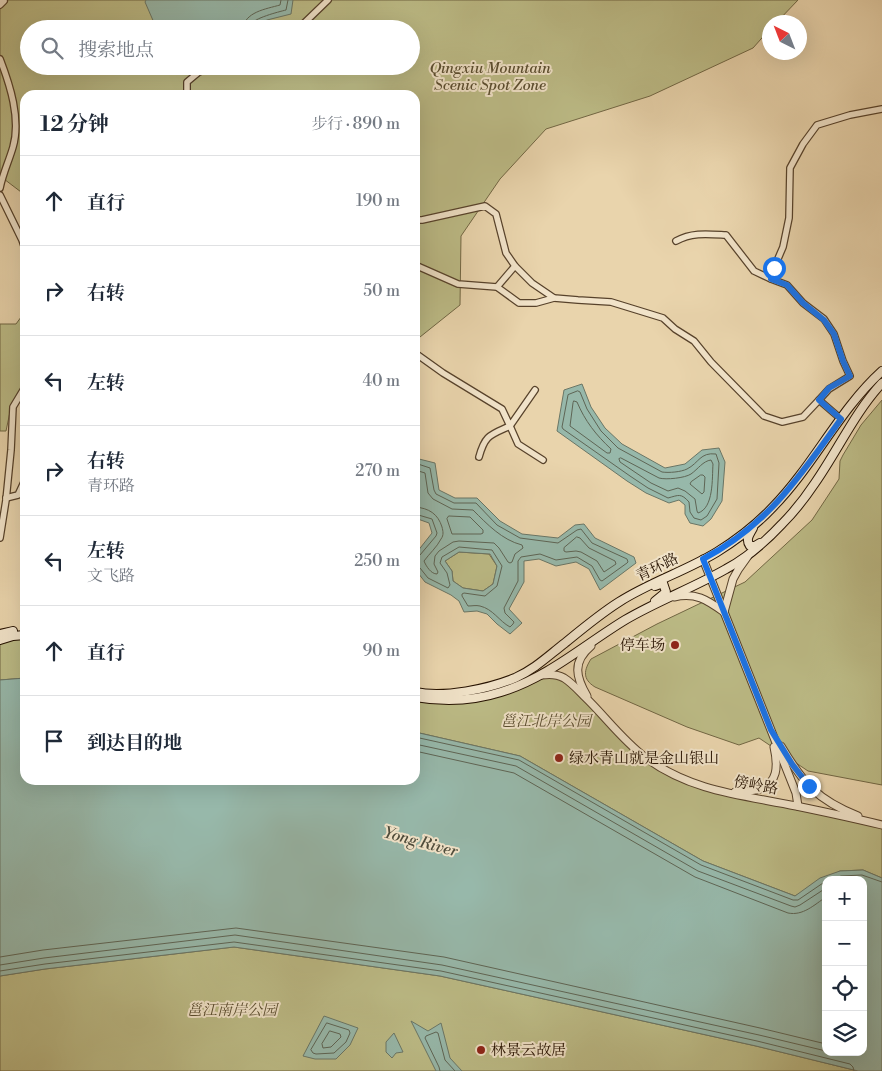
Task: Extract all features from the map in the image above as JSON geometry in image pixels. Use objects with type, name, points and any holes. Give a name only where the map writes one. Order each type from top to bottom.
[{"type":"main road","name":"青环路","points":[[638,591],[716,552],[757,522],[773,507],[804,471],[858,396],[882,371]]},
{"type":"main road","points":[[420,699],[442,701],[482,697],[511,688],[564,661],[645,609],[726,569],[752,552],[770,536],[800,503],[815,483],[866,402],[882,383]]},
{"type":"main road","points":[[757,522],[747,538],[750,546],[755,546],[770,536]]},
{"type":"main road","points":[[420,692],[440,694],[463,692],[481,689],[516,677],[534,668],[600,615],[638,591],[663,583],[666,592],[645,609]]},
{"type":"main road","points":[[0,634],[20,630]]},
{"type":"main road","points":[[0,640],[20,635]]},
{"type":"street","points":[[0,5],[4,1],[1,0]]},
{"type":"street","points":[[307,20],[328,0]]},
{"type":"street","points":[[0,59],[7,79],[16,120],[14,146],[3,173],[0,188]]},
{"type":"street","points":[[187,90],[187,82],[195,75]]},
{"type":"street","points":[[771,279],[784,247],[789,218],[790,168],[803,144],[817,125],[850,115],[882,109]]},
{"type":"street","points":[[0,195],[20,236]]},
{"type":"street","points":[[420,220],[485,206],[496,214],[506,253],[514,266],[532,283],[554,298]]},
{"type":"street","points":[[420,268],[458,284],[497,287],[519,303],[536,303],[554,298],[610,302],[663,318],[675,329],[694,341],[711,362],[764,416],[782,422],[803,417],[829,388],[850,376],[834,334],[824,320],[803,303],[787,285],[754,270],[726,235],[686,236],[676,241]]},
{"type":"street","points":[[497,287],[514,266]]},
{"type":"street","points":[[420,357],[502,409],[518,444],[543,460]]},
{"type":"street","points":[[480,457],[483,443],[492,434],[510,426],[535,390]]},
{"type":"street","points":[[0,538],[11,450],[13,408],[20,396]]},
{"type":"street","points":[[819,400],[841,419]]},
{"type":"street","points":[[6,498],[20,495]]},
{"type":"street","points":[[724,612],[733,579],[752,552]]},
{"type":"street","points":[[703,559],[796,793],[798,806]]},
{"type":"street","points":[[663,600],[680,596],[696,596],[724,612]]},
{"type":"street","points":[[593,705],[581,684],[578,670],[579,663],[586,650],[608,631]]},
{"type":"street","points":[[538,675],[548,674],[563,677],[593,705]]},
{"type":"street","name":"傍岭路","points":[[593,705],[627,742],[656,765],[683,780],[720,792],[798,806],[882,825]]},
{"type":"street","points":[[720,792],[757,790],[766,786],[772,779],[777,761],[771,730]]},
{"type":"street","points":[[771,730],[800,775],[817,794],[841,809],[882,825]]},
{"type":"green space","name":"Qingxiu Mountain Scenic Spot Zone","points":[[0,0],[798,0],[784,15],[762,15],[762,38],[753,48],[650,96],[546,129],[500,179],[461,236],[460,305],[420,337],[420,90],[20,90],[20,191],[0,176]]},
{"type":"green space","points":[[20,318],[20,394],[11,407],[6,431],[0,431],[0,324],[16,324]]},
{"type":"green space","points":[[882,400],[882,785],[808,771],[759,738],[739,745],[687,727],[595,687],[588,681],[586,671],[591,659],[657,624],[745,582],[812,520],[839,479],[840,461],[843,455],[861,425]]},
{"type":"green space","points":[[459,552],[489,554],[497,566],[493,584],[483,591],[463,588],[453,581],[452,571],[445,561]]},
{"type":"green space","points":[[20,636],[20,678],[0,680],[0,640]]},
{"type":"green space","name":"邕江北岸公园","points":[[538,675],[563,677],[627,742],[683,780],[882,825],[882,878],[863,870],[840,871],[831,876],[822,876],[822,881],[795,896],[703,861],[520,756],[420,733],[420,697],[482,697]]},
{"type":"green space","name":"邕江南岸公园","points":[[234,947],[440,976],[756,1046],[858,1071],[0,1071],[0,976]]},
{"type":"water","points":[[146,0],[293,0],[291,14],[267,20],[153,20],[145,2]]},
{"type":"water","points":[[582,384],[591,407],[605,428],[622,444],[665,468],[685,464],[702,450],[719,448],[725,462],[722,501],[711,519],[703,526],[690,523],[685,514],[685,505],[679,500],[669,503],[646,493],[557,431],[564,390]]},
{"type":"water","points":[[420,459],[435,463],[439,490],[455,498],[477,498],[500,521],[522,534],[558,538],[575,525],[584,524],[595,538],[634,557],[636,563],[600,590],[589,569],[576,562],[556,566],[539,559],[524,561],[524,582],[509,609],[522,623],[510,634],[487,614],[477,611],[464,612],[459,601],[425,582],[420,576],[420,548],[432,533],[429,523],[420,520]],"holes":[[[459,552],[490,554],[497,566],[493,584],[483,591],[463,588],[453,581],[452,571],[445,561]]]},
{"type":"water","name":"Yong River","points":[[20,678],[20,785],[420,785],[420,733],[520,756],[703,861],[795,896],[822,877],[822,1056],[867,1056],[867,876],[826,876],[840,871],[863,870],[882,878],[882,1071],[858,1071],[756,1046],[440,976],[234,947],[0,976],[0,680]]},
{"type":"water","points":[[324,1016],[358,1028],[350,1045],[336,1059],[315,1059],[303,1056]]},
{"type":"water","points":[[411,1021],[428,1031],[441,1023],[450,1058],[462,1071],[436,1071]]},
{"type":"water","points":[[394,1033],[403,1052],[396,1053],[392,1058],[386,1052],[386,1042]]},
{"type":"place","name":"停车场","points":[[675,645]]},
{"type":"place","name":"绿水青山就是金山银山","points":[[559,758]]},
{"type":"place","name":"林景云故居","points":[[481,1050]]},
{"type":"route","points":[[774,268],[771,279],[787,285],[803,303],[824,320],[834,334],[850,376],[829,388],[819,400],[841,419],[804,471],[773,507],[739,537],[703,559],[771,730],[792,764],[809,786]]}]
